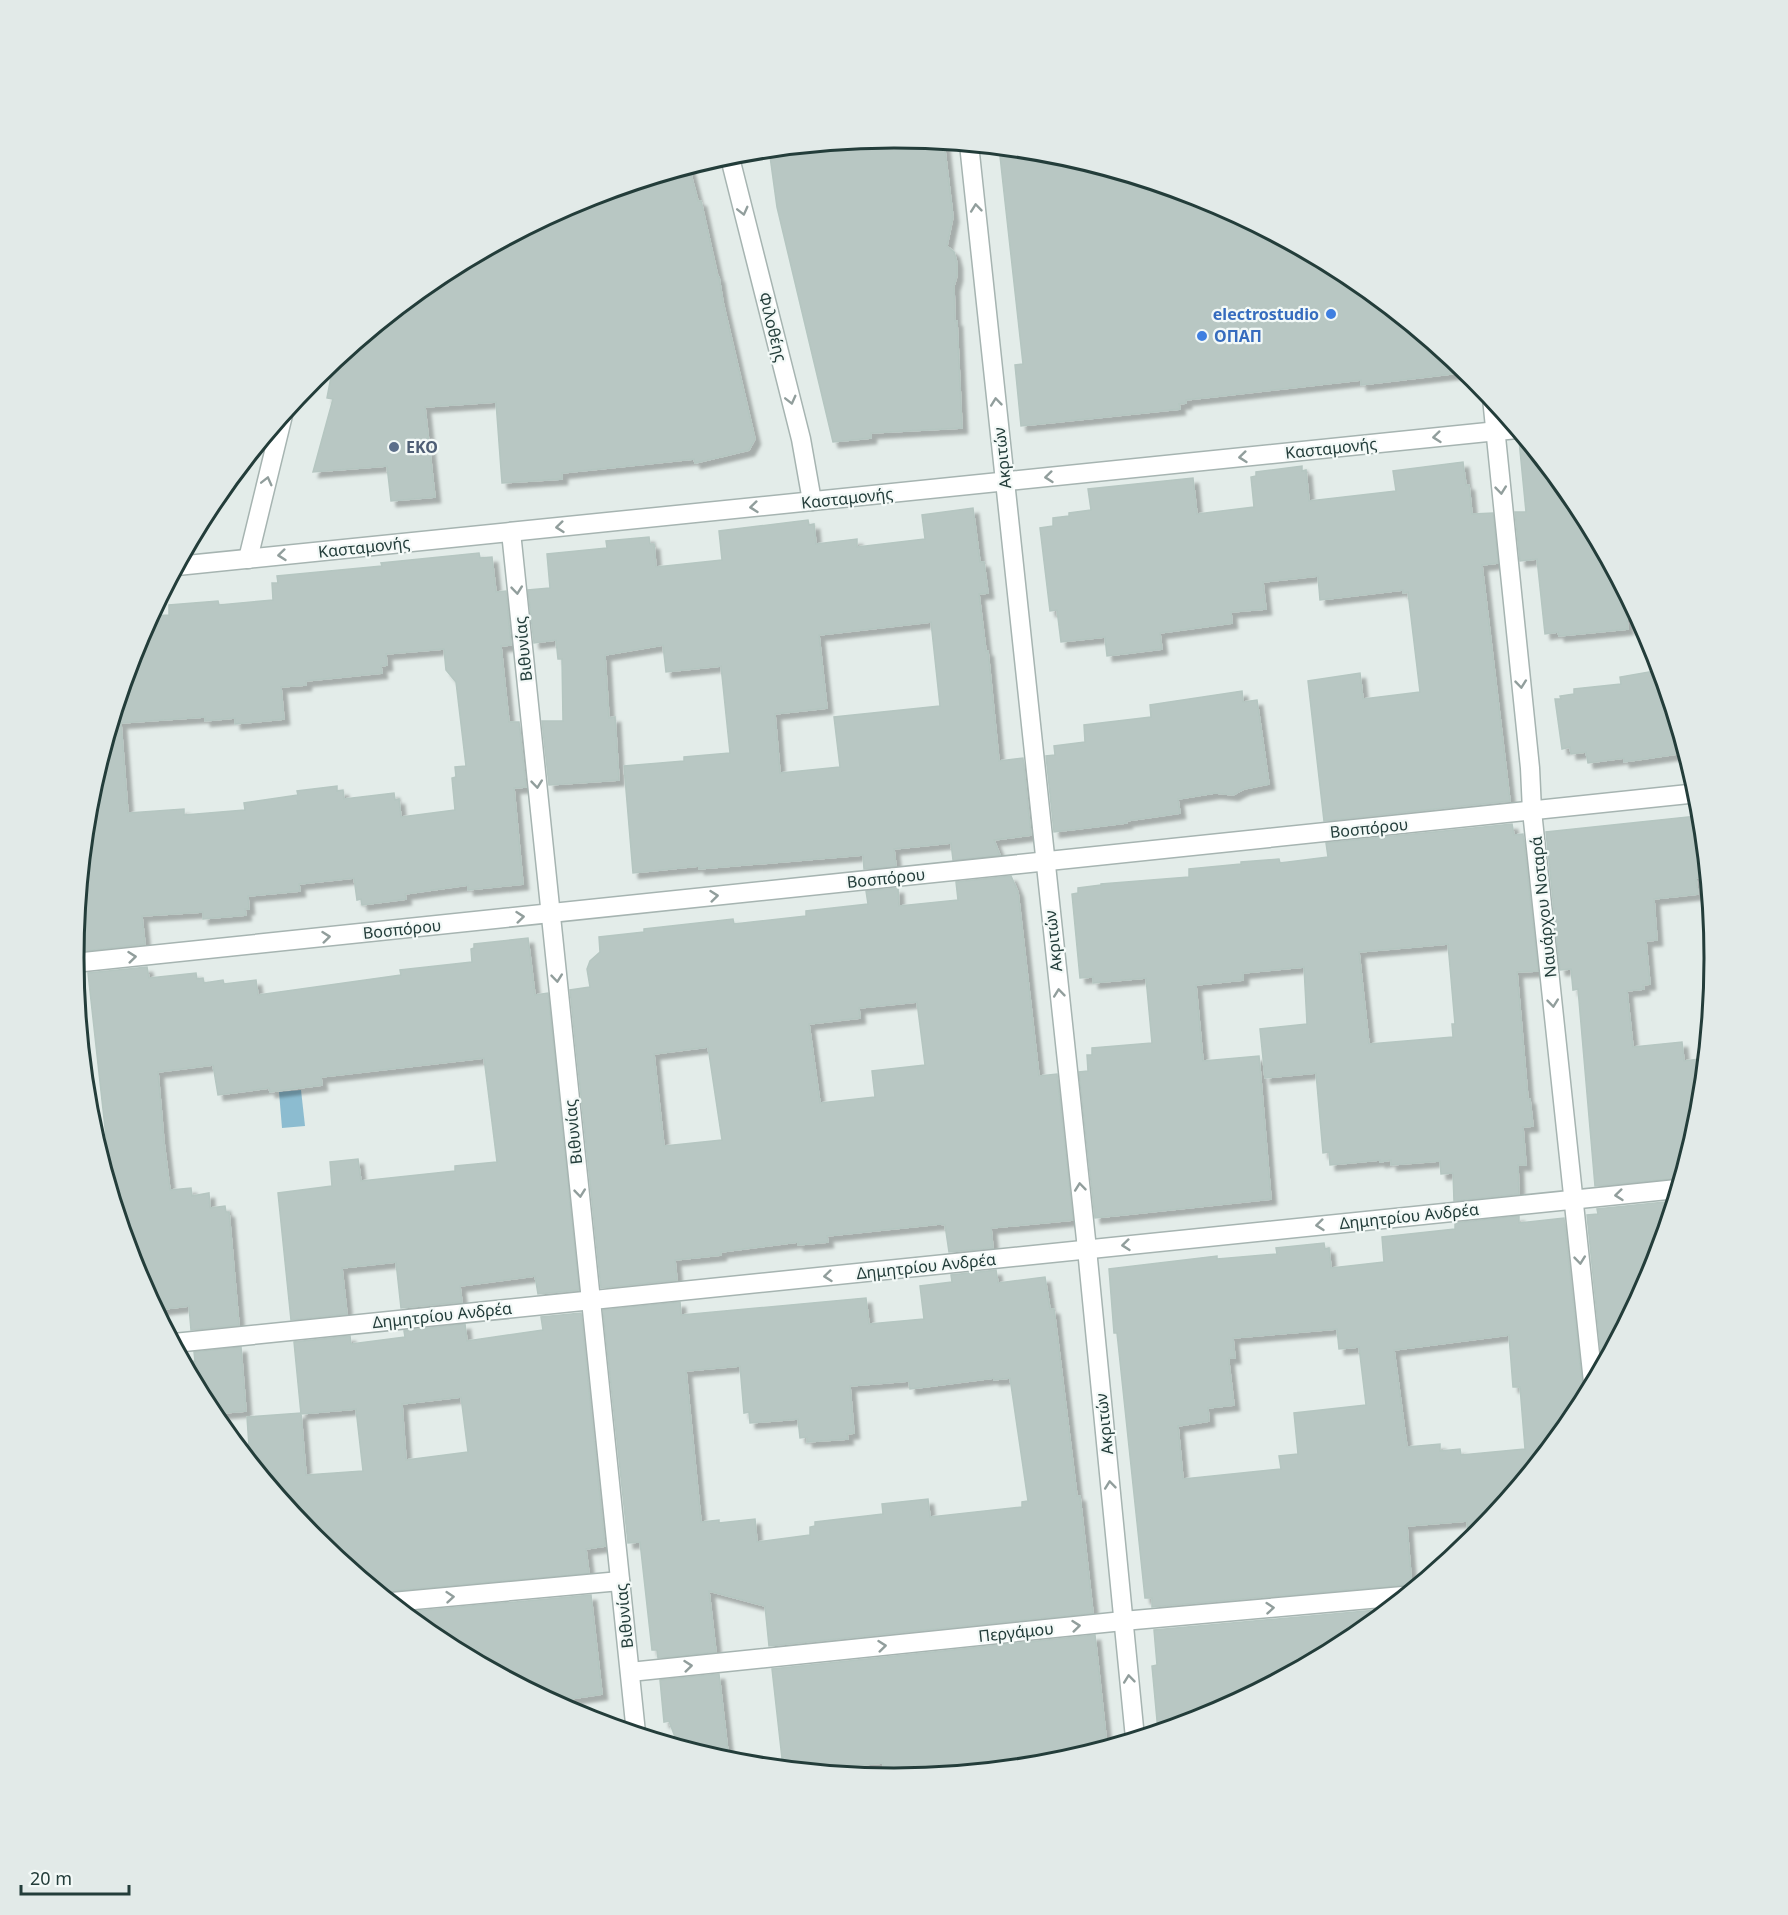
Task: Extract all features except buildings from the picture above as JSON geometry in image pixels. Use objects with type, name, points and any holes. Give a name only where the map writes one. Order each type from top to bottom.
[{"type":"street","name":"Ακριτών","points":[[970,151],[1087,1249],[1134,1731]]},
{"type":"street","name":"Φιλοθέης","points":[[732,164],[801,439],[812,501]]},
{"type":"street","name":"Ναυάρχου Νοταρά","points":[[1493,413],[1530,768],[1532,811],[1592,1369]]},
{"type":"street","points":[[248,559],[279,430]]},
{"type":"street","name":"Κασταμονής","points":[[186,565],[1509,430]]},
{"type":"street","name":"Βιθυνίας","points":[[511,532],[635,1725]]},
{"type":"street","name":"Βοσπόρου","points":[[84,962],[1687,795]]},
{"type":"street","name":"Δημητρίου Ανδρέα","points":[[182,1342],[1669,1190]]},
{"type":"street","points":[[402,1601],[620,1581]]},
{"type":"street","name":"Περγάμου","points":[[630,1672],[1123,1621],[1390,1597]]},
{"type":"water","points":[[301,1090],[305,1126],[282,1128],[279,1092]]},
{"type":"place","name":"electrostudio","points":[[1331,314]]},
{"type":"place","name":"ΟΠΑΠ","points":[[1202,336]]},
{"type":"place","name":"EKO","points":[[394,447]]}]
